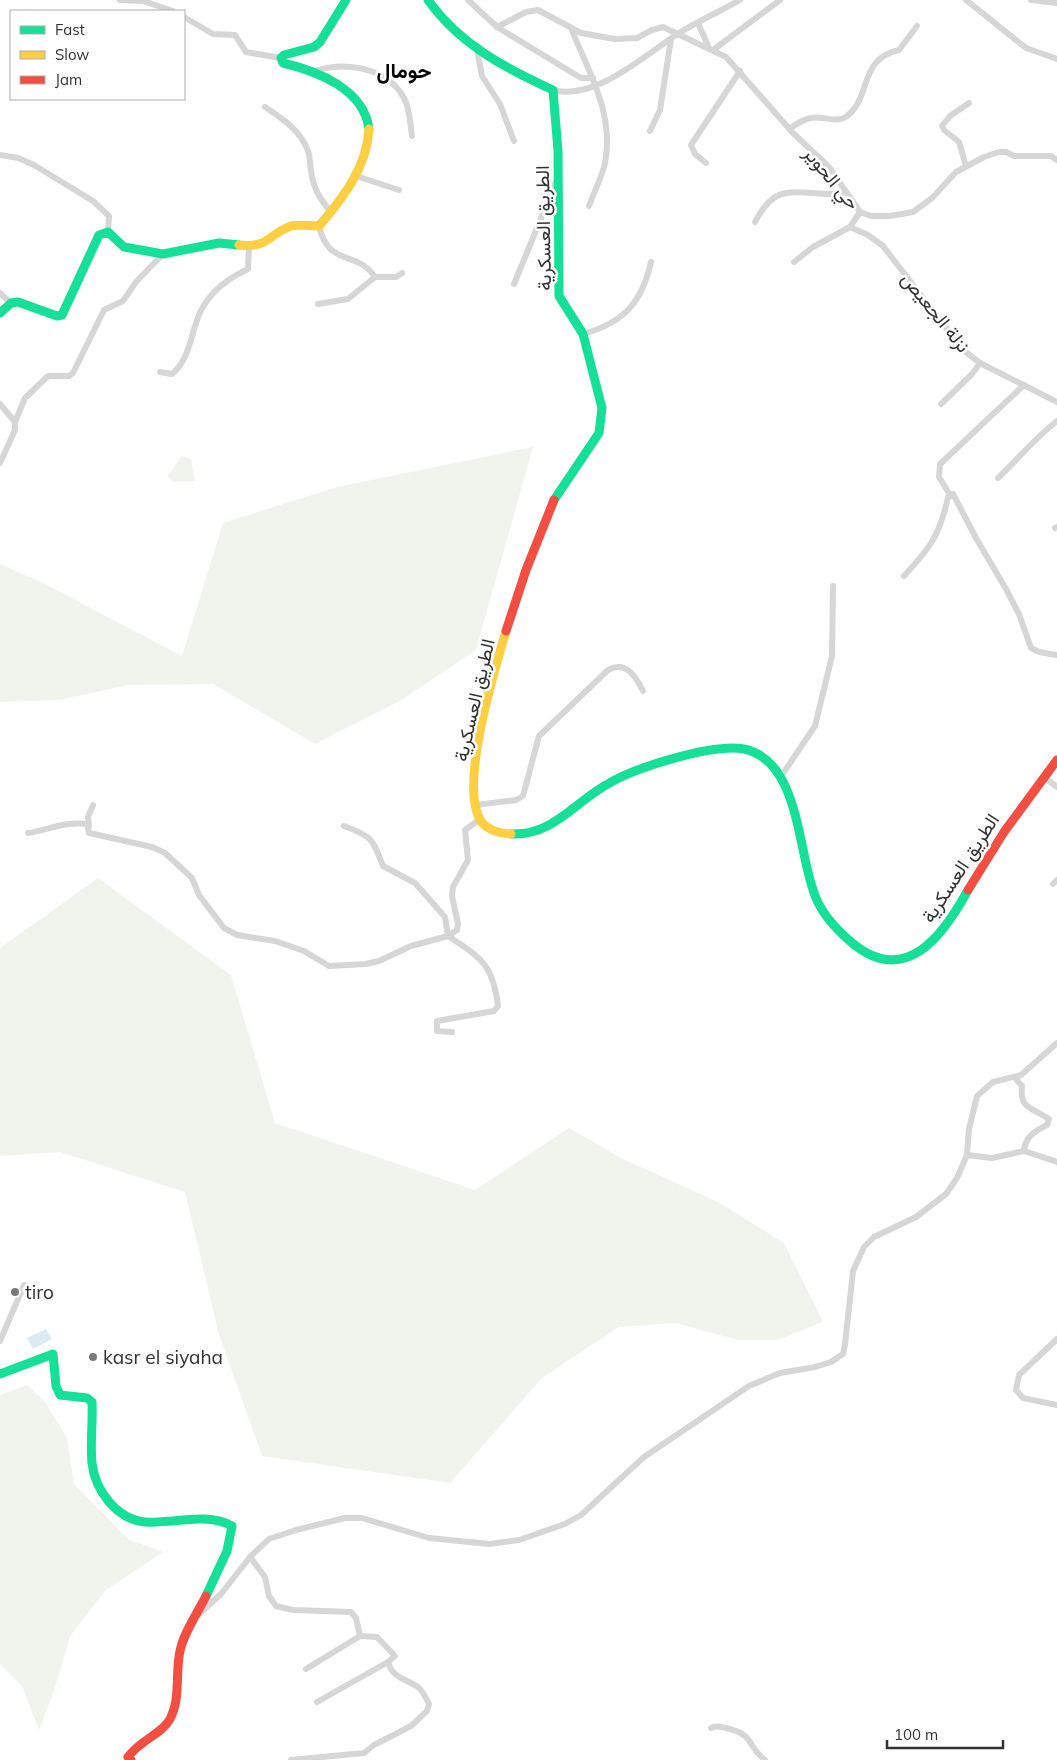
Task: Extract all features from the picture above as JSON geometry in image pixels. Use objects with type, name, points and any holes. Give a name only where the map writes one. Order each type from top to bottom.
[{"type":"main road","points":[[0,313],[11,303],[27,303],[57,316],[62,316],[99,235],[108,232],[124,247],[163,254],[219,243],[249,246],[265,243],[291,226],[304,224],[319,226],[356,176],[369,134],[367,120],[348,92],[315,70],[283,63],[281,58],[284,55],[314,47],[320,42],[346,0]]},
{"type":"main road","points":[[428,0],[436,12],[477,50],[552,90]]},
{"type":"main road","name":"الطريق العسكرية","points":[[552,90],[558,176],[558,286],[560,296],[583,334],[602,408],[602,422],[599,434],[593,445],[570,473],[552,504],[521,588],[498,659],[478,737],[473,778],[476,806],[480,819],[495,832],[512,835],[530,833],[558,821],[608,783],[634,770],[730,749],[744,749],[762,755],[774,766],[794,810],[805,862],[815,897],[836,928],[850,942],[871,956],[895,962],[919,953],[937,934],[964,898],[1000,836],[1057,760]]},
{"type":"main road","points":[[0,1374],[52,1354],[57,1363],[56,1387],[60,1395],[63,1397],[84,1397],[92,1402],[90,1447],[92,1471],[101,1491],[121,1513],[136,1521],[210,1520],[226,1522],[232,1526],[230,1541],[198,1615],[180,1649],[178,1657],[179,1685],[171,1717],[163,1728],[137,1745],[128,1759]]},
{"type":"street","points":[[120,0],[143,1],[170,10]]},
{"type":"street","points":[[468,0],[497,27],[581,78],[593,78]]},
{"type":"street","points":[[552,90],[573,92],[597,86],[674,37],[740,0]]},
{"type":"street","points":[[698,23],[711,49],[780,0]]},
{"type":"street","points":[[966,0],[1026,48],[1057,59]]},
{"type":"street","points":[[1031,0],[1057,3]]},
{"type":"street","points":[[497,27],[519,15],[538,10],[571,28],[597,86],[606,120],[605,163],[589,206]]},
{"type":"street","points":[[185,18],[213,34],[236,35],[246,52],[281,58]]},
{"type":"street","points":[[789,129],[810,118],[822,117],[839,120],[846,117],[861,96],[868,74],[886,53],[899,50],[917,26]]},
{"type":"street","name":"حي الحوير","points":[[571,28],[588,35],[627,40],[663,27],[674,37],[711,49],[726,57],[789,129],[829,167],[860,212],[890,216],[913,212],[925,205],[947,180],[966,166],[999,152],[1006,152],[1014,156],[1051,156],[1057,160]]},
{"type":"street","points":[[650,131],[660,110],[674,37]]},
{"type":"street","points":[[477,50],[482,76],[500,104],[514,140]]},
{"type":"street","points":[[315,70],[336,65],[349,66],[371,72],[386,79],[398,90],[404,99],[412,136]]},
{"type":"street","points":[[706,163],[695,154],[691,145],[740,71]]},
{"type":"street","points":[[966,166],[959,142],[944,130],[942,126],[950,116],[969,103]]},
{"type":"street","points":[[265,107],[293,127],[300,136],[309,154],[315,189],[320,199],[331,212]]},
{"type":"street","points":[[0,155],[24,160],[94,201],[110,216],[108,232]]},
{"type":"street","points":[[356,176],[399,190]]},
{"type":"street","points":[[514,284],[531,247],[558,176]]},
{"type":"street","points":[[755,222],[767,202],[782,193],[796,191],[836,194],[846,192]]},
{"type":"street","points":[[794,262],[812,247],[850,227],[860,212]]},
{"type":"street","points":[[319,226],[326,245],[331,250],[336,254],[354,260],[371,271],[376,277]]},
{"type":"street","name":"نزلة الجعيص","points":[[850,227],[868,235],[884,246],[957,344],[980,363],[1057,402]]},
{"type":"street","points":[[160,372],[172,374],[182,362],[192,342],[199,313],[208,298],[228,279],[248,269],[249,246]]},
{"type":"street","points":[[0,463],[13,438],[15,422],[30,390],[48,376],[70,376],[73,373],[104,310],[123,301],[136,282],[163,254]]},
{"type":"street","points":[[583,334],[615,322],[630,309],[644,284],[651,262]]},
{"type":"street","points":[[318,304],[348,299],[376,277],[396,277],[402,273]]},
{"type":"street","points":[[0,293],[11,303]]},
{"type":"street","points":[[941,404],[972,374],[980,363]]},
{"type":"street","points":[[904,576],[936,537],[941,527],[950,495],[939,478],[940,464],[1024,384]]},
{"type":"street","points":[[0,404],[15,422]]},
{"type":"street","points":[[998,478],[1025,452],[1040,434],[1057,420]]},
{"type":"street","points":[[950,495],[956,496],[976,538],[1006,589],[1019,614],[1030,648],[1038,652],[1057,655]]},
{"type":"street","points":[[780,778],[815,726],[832,656],[833,586]]},
{"type":"street","points":[[476,806],[516,800],[523,796],[539,736],[608,670],[615,667],[625,668],[636,678],[643,691]]},
{"type":"street","points":[[1044,777],[1057,787]]},
{"type":"street","points":[[89,833],[88,817],[93,806]]},
{"type":"street","points":[[89,833],[152,847],[165,853],[192,878],[208,909],[224,928],[237,935],[275,941],[304,951],[329,966],[366,964],[379,961],[411,946],[448,936],[458,927],[452,896],[453,887],[468,860],[465,830],[480,819]]},
{"type":"street","points":[[28,833],[44,831],[72,822],[87,824],[89,833]]},
{"type":"street","points":[[344,826],[365,834],[373,841],[383,866],[415,883],[445,917],[448,936],[478,957],[487,966],[496,991],[498,1006],[494,1011],[436,1021],[437,1032],[452,1032]]},
{"type":"street","points":[[198,1615],[231,1583],[250,1557],[269,1539],[345,1518],[375,1521],[429,1538],[490,1544],[504,1543],[536,1535],[581,1515],[644,1457],[749,1386],[780,1372],[824,1365],[842,1354],[852,1279],[859,1254],[874,1237],[916,1217],[946,1194],[957,1178],[968,1155],[969,1129],[977,1096],[994,1082],[1026,1072],[1057,1043]]},
{"type":"street","points":[[1014,1077],[1022,1086],[1022,1101],[1026,1106],[1035,1109],[1048,1119],[1047,1125],[1035,1131],[1025,1142],[1024,1151]]},
{"type":"street","points":[[968,1155],[992,1158],[1024,1151],[1057,1162]]},
{"type":"street","points":[[0,1341],[24,1285]]},
{"type":"street","points":[[1057,1339],[1019,1374],[1016,1390],[1022,1398],[1057,1406]]},
{"type":"street","points":[[250,1557],[265,1577],[269,1596],[276,1606],[287,1610],[352,1612],[356,1618],[360,1636]]},
{"type":"street","points":[[306,1669],[360,1636],[377,1637],[395,1656],[388,1662],[317,1702]]},
{"type":"street","points":[[291,1760],[364,1753],[374,1745],[393,1737],[411,1726],[426,1711],[429,1704],[418,1687],[397,1678],[388,1662]]},
{"type":"street","points":[[711,1728],[715,1726],[740,1731],[751,1741],[765,1760]]},
{"type":"shaded area","points":[[533,447],[476,650],[400,701],[315,744],[213,684],[129,685],[59,700],[0,702],[0,564],[45,584],[182,656],[223,523],[337,487]]},
{"type":"shaded area","points":[[182,456],[191,459],[195,481],[173,482],[167,476]]},
{"type":"shaded area","points":[[98,878],[231,975],[275,1123],[475,1190],[569,1128],[621,1158],[720,1203],[784,1243],[823,1322],[778,1340],[738,1340],[675,1323],[619,1327],[542,1378],[450,1483],[262,1456],[219,1335],[185,1192],[60,1152],[0,1156],[0,948]]},
{"type":"shaded area","points":[[46,1329],[52,1339],[33,1349],[27,1338]]},
{"type":"shaded area","points":[[27,1385],[45,1402],[67,1438],[74,1484],[128,1539],[163,1552],[106,1590],[70,1636],[54,1691],[39,1730],[22,1686],[0,1664],[0,1395]]},
{"type":"traffic: fast","points":[[346,0],[320,42],[314,47],[284,55],[281,58],[283,63],[324,77],[349,93],[365,115],[369,129]]},
{"type":"traffic: fast","points":[[428,0],[454,30],[484,53],[518,73],[553,90],[558,151],[559,296],[583,334],[602,408],[599,433],[554,500]]},
{"type":"traffic: fast","points":[[0,313],[11,303],[18,302],[57,316],[62,315],[99,235],[108,232],[124,247],[163,254],[219,243],[239,245]]},
{"type":"traffic: fast","points":[[511,834],[539,830],[551,824],[594,792],[618,778],[635,771],[694,753],[730,748],[744,749],[763,757],[777,771],[787,790],[810,879],[822,910],[851,942],[871,955],[889,960],[905,958],[920,950],[934,939],[947,924],[968,890]]},
{"type":"traffic: fast","points":[[0,1374],[53,1354],[56,1386],[60,1395],[87,1398],[92,1402],[91,1455],[94,1473],[102,1493],[116,1509],[125,1515],[145,1522],[203,1519],[218,1521],[232,1526],[227,1551],[206,1596]]},
{"type":"traffic: slow","points":[[239,245],[263,242],[291,226],[319,226],[345,193],[359,169],[364,156],[369,129]]},
{"type":"traffic: slow","points":[[506,631],[487,699],[476,756],[474,782],[475,805],[481,821],[494,831],[511,834]]},
{"type":"traffic: jam","points":[[506,631],[526,570],[554,500]]},
{"type":"traffic: jam","points":[[968,890],[1004,832],[1057,760]]},
{"type":"traffic: jam","points":[[131,1760],[128,1757],[133,1751],[162,1729],[170,1719],[176,1703],[182,1644],[206,1596]]},
{"type":"place","name":"tiro","points":[[15,1292]]},
{"type":"place","name":"kasr el siyaha","points":[[93,1357]]},
{"type":"district","name":"حومال","points":[[404,71]]}]
